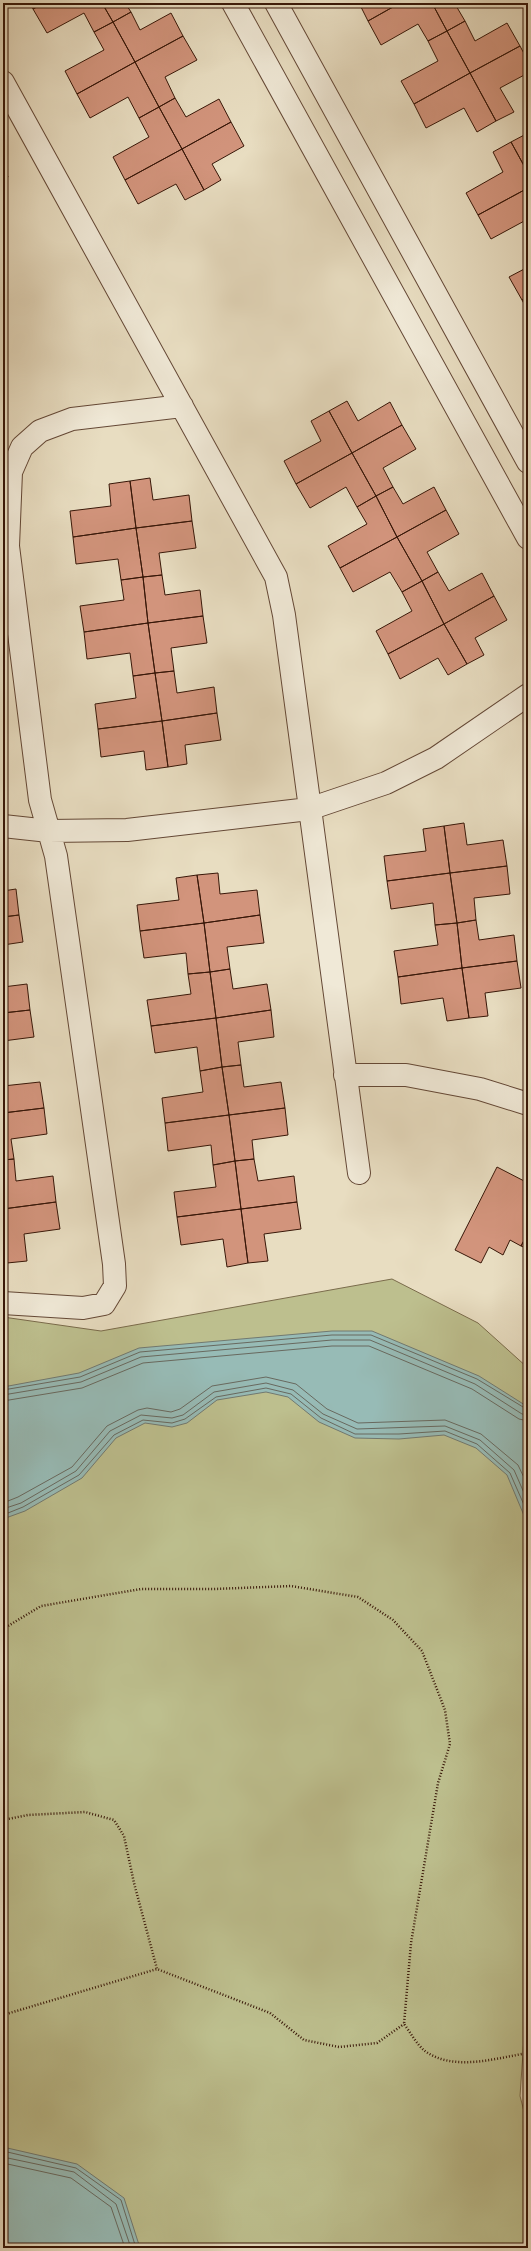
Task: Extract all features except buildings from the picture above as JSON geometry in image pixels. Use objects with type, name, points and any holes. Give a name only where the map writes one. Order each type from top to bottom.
[{"type":"street","points":[[233,3],[528,538]]},
{"type":"street","points":[[276,3],[528,462]]},
{"type":"street","points":[[3,82],[276,577],[284,615],[359,1173]]},
{"type":"street","points":[[3,1303],[82,1308],[104,1304],[115,1286],[114,1264],[56,856],[40,800],[8,546],[11,472],[22,447],[40,431],[72,419],[182,406]]},
{"type":"street","points":[[3,826],[49,832],[126,830],[310,809],[386,784],[436,758],[528,695]]},
{"type":"street","points":[[346,1075],[406,1075],[480,1089],[528,1104]]},
{"type":"path","points":[[3,1629],[41,1606],[141,1589],[214,1589],[291,1586],[358,1597],[393,1620],[422,1651],[445,1710],[450,1744],[438,1783],[413,1936],[404,2024],[425,2051],[445,2059],[469,2063],[528,2053]]},
{"type":"path","points":[[3,1820],[28,1815],[85,1812],[114,1820],[124,1836],[134,1883],[157,1969]]},
{"type":"path","points":[[3,2015],[157,1969],[270,2013],[304,2040],[339,2047],[377,2044],[404,2024]]},
{"type":"green space","points":[[392,1279],[478,1323],[528,1368],[528,1980],[520,2096],[528,2127],[528,2248],[3,2248],[3,1317],[101,1331]]},
{"type":"water","points":[[332,1331],[372,1331],[479,1376],[528,1407],[528,1525],[507,1475],[476,1448],[444,1435],[399,1439],[355,1438],[319,1422],[288,1397],[266,1392],[217,1400],[187,1423],[172,1427],[145,1423],[116,1438],[82,1478],[25,1511],[3,1519],[3,1387],[79,1373],[139,1348]]},
{"type":"water","points":[[3,2147],[77,2164],[124,2198],[140,2248],[3,2248]]}]
